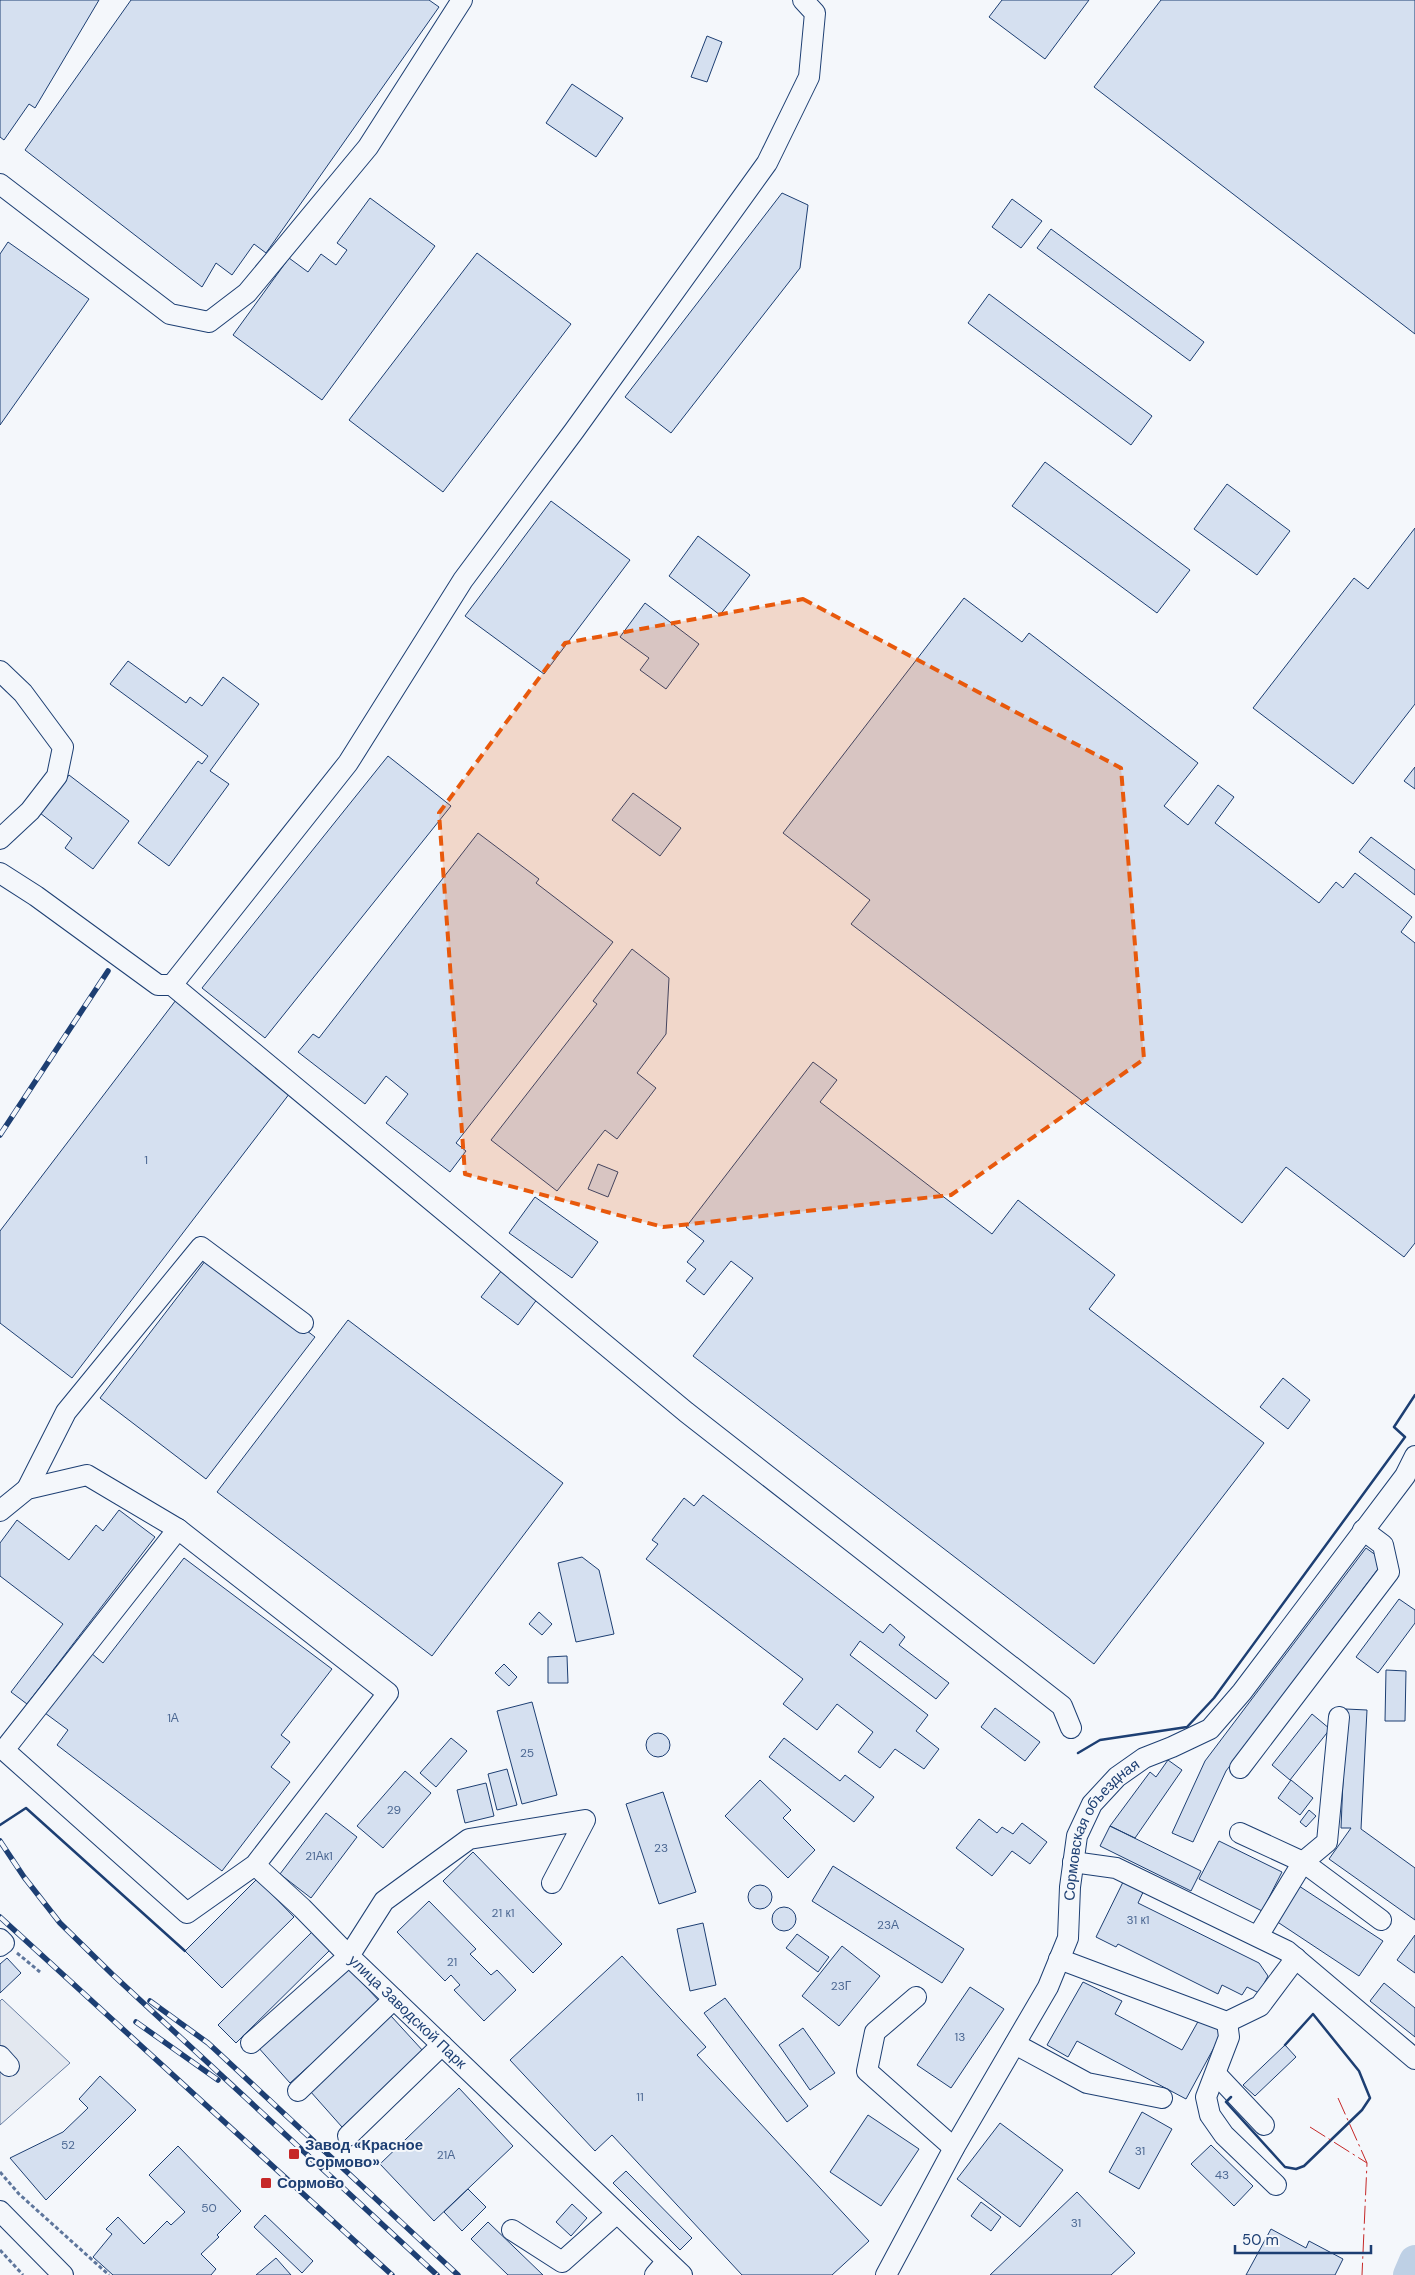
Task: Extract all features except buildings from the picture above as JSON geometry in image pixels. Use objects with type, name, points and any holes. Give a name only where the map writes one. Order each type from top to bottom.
[{"type":"street","points":[[0,184],[170,314],[209,322],[246,293],[368,146],[462,0]]},
{"type":"street","points":[[172,985],[348,763],[463,580],[574,431],[767,163],[809,77],[815,13],[803,0]]},
{"type":"street","points":[[0,671],[23,693],[63,746],[58,776],[30,811],[0,839]]},
{"type":"street","points":[[0,873],[36,896],[158,984],[172,985],[686,1412],[1062,1706],[1071,1728]]},
{"type":"street","points":[[0,1511],[27,1489],[66,1412],[201,1247],[303,1323]]},
{"type":"street","name":"Сормовская объездная","points":[[886,2275],[954,2148],[1048,1987],[1068,1938],[1076,1836],[1092,1804],[1117,1777],[1144,1758],[1210,1728],[1242,1692],[1404,1476],[1415,1456]]},
{"type":"street","points":[[27,1489],[87,1475],[178,1530],[388,1693],[255,1865],[186,1913],[2,1745],[178,1530]]},
{"type":"street","points":[[1240,1768],[1389,1572],[1383,1545],[1363,1530]]},
{"type":"street","points":[[1258,1936],[1303,1862],[1327,1842],[1339,1717]]},
{"type":"street","name":"улица Заводской Парк","points":[[552,1883],[585,1820],[470,1839],[384,1901],[349,1956],[617,2213],[661,2268],[682,2275]]},
{"type":"street","points":[[1240,1833],[1303,1862],[1381,1920]]},
{"type":"street","points":[[1074,1862],[1116,1868],[1288,1951],[1415,2059]]},
{"type":"street","points":[[251,2043],[349,1956],[302,1908],[255,1865]]},
{"type":"street","points":[[0,1939],[4,1942],[0,1946]]},
{"type":"street","points":[[1059,1959],[1227,2022],[1260,2006],[1296,1958]]},
{"type":"street","points":[[916,1997],[875,2032],[867,2071],[954,2148]]},
{"type":"street","points":[[298,2091],[394,2000]]},
{"type":"street","points":[[1227,2022],[1229,2037],[1206,2096],[1210,2115],[1224,2135],[1276,2185]]},
{"type":"street","points":[[1015,2044],[1087,2082],[1162,2098]]},
{"type":"street","points":[[348,2136],[442,2045]]},
{"type":"street","points":[[1216,2074],[1264,2125]]},
{"type":"street","points":[[0,2211],[63,2275]]},
{"type":"street","points":[[512,2230],[562,2262],[617,2213]]},
{"type":"path","points":[[34,1967],[40,1972]]},
{"type":"path","points":[[0,2172],[19,2194],[109,2275]]},
{"type":"path","points":[[0,2250],[23,2275]]},
{"type":"highlighted area","points":[[803,599],[1121,768],[1144,1059],[951,1195],[663,1227],[465,1174],[439,813],[565,643]]},
{"type":"shaded area","points":[[2,1999],[70,2063],[0,2125],[0,2001]]},
{"type":"waterway","points":[[1409,2275],[1415,2261]]},
{"type":"railway","points":[[0,1135],[108,971]]},
{"type":"railway","points":[[0,1841],[24,1877],[60,1923],[112,1974],[437,2275]]},
{"type":"railway","points":[[0,1917],[392,2275]]},
{"type":"railway","points":[[150,2001],[208,2043],[458,2275]]},
{"type":"railway","points":[[136,2022],[218,2080]]},
{"type":"wall","points":[[1078,1753],[1100,1740],[1187,1727],[1214,1698],[1405,1437],[1394,1427],[1415,1395]]},
{"type":"wall","points":[[0,1825],[26,1808],[185,1951]]},
{"type":"wall","points":[[1231,2097],[1226,2102],[1285,2167],[1296,2169],[1304,2166],[1362,2110],[1370,2098],[1359,2071],[1313,2014],[1285,2045]]},
{"type":"power","points":[[1338,2098],[1367,2163],[1362,2275]]},
{"type":"power","points":[[1310,2127],[1367,2163]]},
{"type":"place","name":"Завод «Красное Сормово»","points":[[294,2154]]},
{"type":"place","name":"Сормово","points":[[266,2183]]}]
